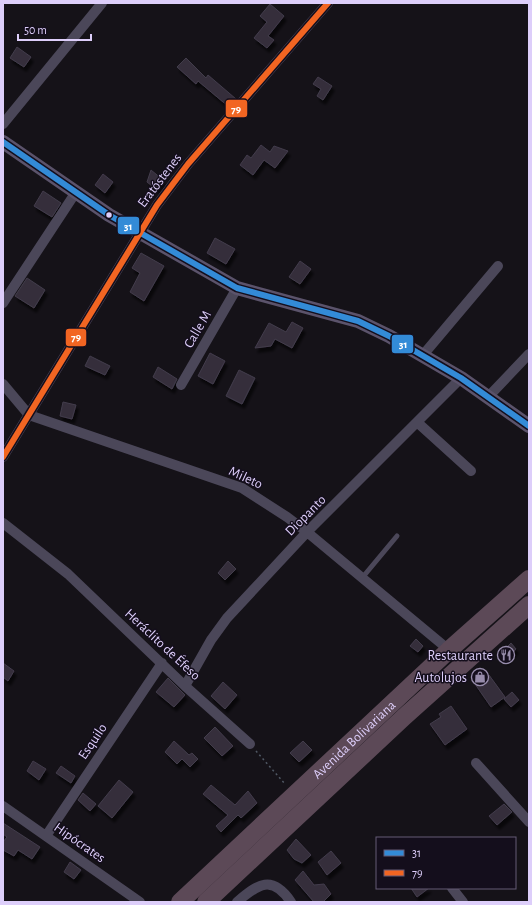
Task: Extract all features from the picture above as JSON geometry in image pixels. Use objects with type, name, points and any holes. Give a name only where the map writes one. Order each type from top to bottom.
[{"type":"highway","name":"Avenida Bolivariana","points":[[180,902],[449,650],[529,579]]},
{"type":"highway","name":"Avenida Bolivariana","points":[[206,902],[404,717],[529,605]]},
{"type":"street","points":[[3,124],[102,3]]},
{"type":"street","name":"Eratóstenes","points":[[3,457],[138,233],[157,205],[188,164],[328,3]]},
{"type":"street","points":[[3,142],[109,215],[138,233],[237,288],[358,321],[423,355],[461,378],[489,396],[529,426]]},
{"type":"street","points":[[3,303],[76,192]]},
{"type":"street","points":[[423,355],[498,266]]},
{"type":"street","name":"Calle M","points":[[181,385],[237,288]]},
{"type":"street","points":[[489,396],[529,354]]},
{"type":"street","name":"Diopanto","points":[[185,686],[211,640],[227,618],[307,532],[418,423],[461,378]]},
{"type":"street","points":[[3,384],[29,415]]},
{"type":"street","name":"Mileto","points":[[29,415],[242,488],[287,517],[307,532],[449,650]]},
{"type":"street","points":[[418,423],[472,471]]},
{"type":"street","name":"Heráclito de Éfeso","points":[[3,523],[68,574],[185,686],[250,744]]},
{"type":"street","name":"Esquilo","points":[[46,836],[162,663]]},
{"type":"street","points":[[476,763],[529,822]]},
{"type":"street","name":"Hipócrates","points":[[3,806],[140,902]]},
{"type":"street","points":[[237,902],[255,887],[267,884],[279,889],[291,902]]},
{"type":"street","points":[[453,889],[464,902]]},
{"type":"lane","points":[[362,578],[397,536]]},
{"type":"path","points":[[250,744],[294,795]]},
{"type":"building","points":[[270,4],[284,16],[268,36],[274,40],[267,48],[254,38],[267,22],[260,16]]},
{"type":"building","points":[[17,47],[31,57],[24,67],[10,58]]},
{"type":"building","points":[[186,58],[206,78],[208,75],[236,99],[229,107],[198,81],[196,84],[177,67]]},
{"type":"building","points":[[318,77],[332,86],[323,100],[317,96],[321,89],[313,84]]},
{"type":"building","points":[[261,145],[270,152],[274,146],[288,151],[275,168],[264,160],[253,175],[240,165],[247,155],[251,158]]},
{"type":"building","points":[[151,170],[163,180],[156,189],[147,182]]},
{"type":"building","points":[[103,174],[113,182],[105,193],[95,185]]},
{"type":"building","points":[[43,191],[61,203],[52,217],[34,206]]},
{"type":"building","points":[[215,238],[235,249],[226,264],[207,253]]},
{"type":"building","points":[[141,253],[164,266],[144,301],[130,292],[140,273],[132,268]]},
{"type":"building","points":[[300,261],[311,269],[300,284],[289,277]]},
{"type":"building","points":[[27,278],[45,290],[34,308],[15,296]]},
{"type":"building","points":[[292,322],[303,328],[292,348],[275,339],[271,346],[255,348],[269,323],[286,332]]},
{"type":"building","points":[[210,353],[225,361],[213,384],[198,376]]},
{"type":"building","points":[[90,356],[110,366],[105,375],[85,366]]},
{"type":"building","points":[[158,367],[177,379],[172,389],[153,377]]},
{"type":"building","points":[[239,370],[255,378],[242,404],[226,396]]},
{"type":"building","points":[[63,402],[76,405],[72,419],[60,416]]},
{"type":"building","points":[[228,561],[236,569],[225,580],[218,573]]},
{"type":"building","points":[[416,639],[423,646],[418,652],[410,646]]},
{"type":"building","points":[[511,643],[516,649],[505,661],[499,655]]},
{"type":"building","points":[[3,663],[14,671],[8,681],[3,677]]},
{"type":"building","points":[[489,675],[505,697],[491,707],[475,684]]},
{"type":"building","points":[[168,678],[185,695],[174,707],[156,692]]},
{"type":"building","points":[[223,682],[237,695],[225,709],[211,696]]},
{"type":"building","points":[[512,692],[519,700],[511,707],[504,699]]},
{"type":"building","points":[[451,706],[467,729],[445,745],[430,724],[441,717],[439,714]]},
{"type":"building","points":[[215,727],[233,746],[222,756],[204,738]]},
{"type":"building","points":[[174,741],[189,755],[192,753],[198,759],[190,767],[182,759],[177,764],[165,752]]},
{"type":"building","points":[[303,741],[312,750],[299,762],[290,753]]},
{"type":"building","points":[[33,761],[46,769],[39,780],[27,771]]},
{"type":"building","points":[[61,766],[75,776],[71,783],[56,773]]},
{"type":"building","points":[[119,780],[133,792],[112,818],[98,806]]},
{"type":"building","points":[[211,785],[235,805],[248,791],[257,803],[241,818],[238,815],[221,832],[216,826],[228,815],[203,794]]},
{"type":"building","points":[[83,793],[96,804],[90,811],[78,800]]},
{"type":"building","points":[[504,804],[512,812],[497,825],[489,816]]},
{"type":"building","points":[[3,823],[40,847],[32,859],[18,850],[14,856],[3,850],[3,842],[7,837],[3,834]]},
{"type":"building","points":[[296,839],[311,855],[302,863],[294,859],[287,850]]},
{"type":"building","points":[[331,851],[341,863],[327,875],[318,862]]},
{"type":"building","points":[[70,862],[81,870],[74,879],[64,872]]},
{"type":"building","points":[[303,871],[314,885],[324,884],[331,894],[323,902],[314,902],[295,880]]},
{"type":"building","points":[[412,889],[428,889],[417,897]]},
{"type":"transit line","name":"79","points":[[3,457],[157,205],[188,164],[328,3]]},
{"type":"transit line","name":"31","points":[[3,142],[109,215],[237,288],[358,321],[389,336],[461,378],[529,426]]},
{"type":"place","name":"Restaurante","points":[[506,655]]},
{"type":"place","name":"Autolujos","points":[[480,677]]}]
